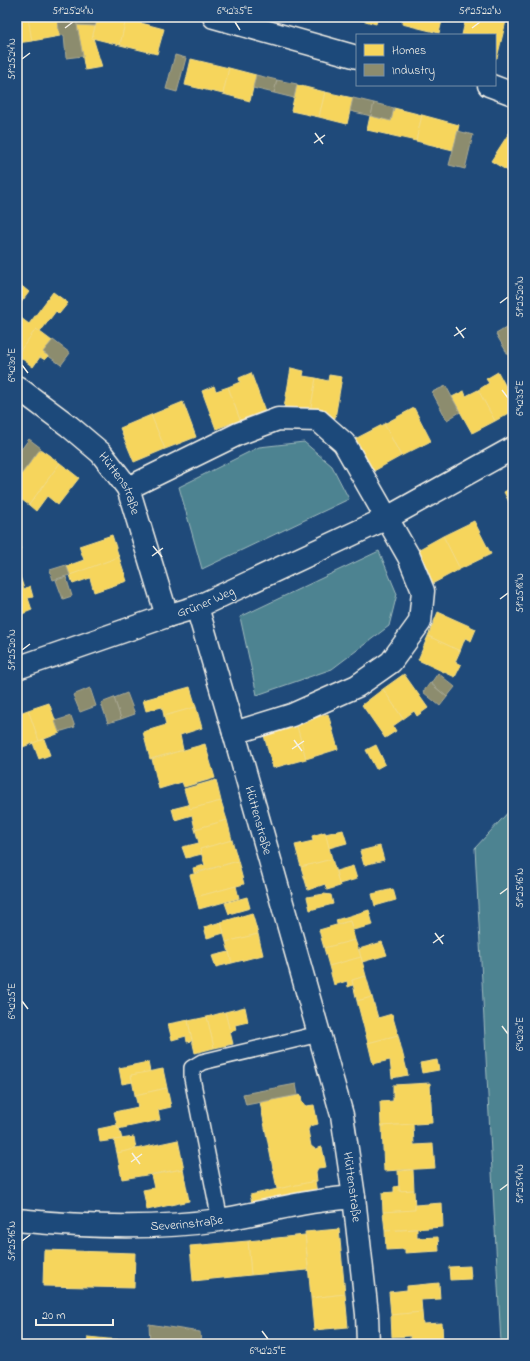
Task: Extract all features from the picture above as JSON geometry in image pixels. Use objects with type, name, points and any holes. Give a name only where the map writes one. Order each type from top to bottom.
[{"type":"street","points":[[214,17],[356,57]]},
{"type":"street","points":[[492,86],[513,94]]},
{"type":"street","name":"Hüttenstraße","points":[[17,387],[69,426],[101,453],[128,488],[167,616]]},
{"type":"street","points":[[128,488],[238,434],[278,419],[318,420],[344,443],[409,557],[423,591],[420,622],[391,662],[357,686],[292,715],[234,733]]},
{"type":"street","name":"Grüner Weg","points":[[17,668],[167,616],[197,608],[387,518],[513,448]]},
{"type":"street","name":"Hüttenstraße","points":[[197,608],[234,733],[342,1115],[354,1197],[367,1314],[368,1344]]},
{"type":"street","name":"Severinstraße","points":[[17,1220],[108,1227],[163,1226],[220,1220],[313,1202],[354,1197]]},
{"type":"lane","points":[[220,1220],[192,1078],[192,1068],[202,1062],[318,1034]]},
{"type":"green space","points":[[304,442],[332,466],[349,499],[202,569],[179,487],[259,447]]},
{"type":"green space","points":[[379,551],[397,594],[389,626],[332,669],[257,695],[240,617]]},
{"type":"green space","points":[[513,807],[513,1344],[501,1343],[475,848]]},
{"type":"building: Homes","points":[[17,17],[28,17],[32,41],[17,43]]},
{"type":"building: Homes","points":[[28,17],[57,17],[60,36],[32,41]]},
{"type":"building: Homes","points":[[98,17],[116,17],[126,19],[120,45],[92,38]]},
{"type":"building: Homes","points":[[351,17],[378,17],[376,24]]},
{"type":"building: Homes","points":[[403,17],[443,17],[439,33],[402,24]]},
{"type":"building: Homes","points":[[466,17],[507,17],[497,58],[496,34],[462,34]]},
{"type":"building: Homes","points":[[126,19],[164,29],[157,54],[120,45]]},
{"type":"building: Homes","points":[[77,25],[95,26],[92,38],[102,67],[85,70]]},
{"type":"building: Homes","points":[[191,59],[229,68],[223,94],[185,85]]},
{"type":"building: Homes","points":[[229,68],[256,75],[250,101],[223,94]]},
{"type":"building: Homes","points":[[297,85],[325,92],[319,117],[291,111]]},
{"type":"building: Homes","points":[[325,92],[353,98],[347,124],[319,117]]},
{"type":"building: Homes","points":[[394,108],[422,115],[416,141],[367,130],[370,116],[391,121]]},
{"type":"building: Homes","points":[[422,115],[459,125],[453,150],[416,141]]},
{"type":"building: Homes","points":[[511,130],[513,131],[513,174],[491,161]]},
{"type":"building: Homes","points":[[18,283],[29,292],[17,308],[17,284]]},
{"type":"building: Homes","points":[[53,292],[68,303],[59,314],[56,311],[40,332],[36,329],[17,355],[17,324],[21,318],[29,324]]},
{"type":"building: Homes","points":[[17,315],[21,318],[17,324]]},
{"type":"building: Homes","points":[[36,329],[52,341],[43,352],[48,356],[45,360],[40,357],[33,367],[17,355]]},
{"type":"building: Homes","points":[[291,368],[304,371],[303,376],[316,378],[310,413],[284,408]]},
{"type":"building: Homes","points":[[498,372],[513,400],[513,411],[495,421],[478,390],[489,383],[486,379]]},
{"type":"building: Homes","points":[[251,373],[265,411],[240,420],[228,387],[240,382],[239,378]]},
{"type":"building: Homes","points":[[329,375],[342,377],[335,418],[310,413],[316,378],[328,381]]},
{"type":"building: Homes","points":[[214,386],[216,391],[228,387],[240,420],[216,429],[202,391]]},
{"type":"building: Homes","points":[[478,390],[495,421],[472,433],[452,397],[464,391],[466,396]]},
{"type":"building: Homes","points":[[183,402],[196,437],[165,449],[151,415]]},
{"type":"building: Homes","points":[[414,408],[431,441],[401,456],[384,424]]},
{"type":"building: Homes","points":[[151,415],[165,449],[134,462],[120,428]]},
{"type":"building: Homes","points":[[384,424],[401,456],[372,472],[355,439]]},
{"type":"building: Homes","points":[[40,449],[60,463],[29,505],[22,500],[18,505],[17,480]]},
{"type":"building: Homes","points":[[60,463],[79,478],[58,505],[47,496],[36,511],[29,505]]},
{"type":"building: Homes","points":[[513,487],[513,510],[504,492]]},
{"type":"building: Homes","points":[[474,521],[491,554],[460,569],[443,536]]},
{"type":"building: Homes","points":[[112,535],[119,557],[70,575],[67,566],[84,560],[79,546]]},
{"type":"building: Homes","points":[[443,536],[460,569],[430,585],[414,552]]},
{"type":"building: Homes","points":[[119,557],[127,581],[94,592],[90,578],[73,584],[70,575]]},
{"type":"building: Homes","points":[[19,573],[24,589],[30,586],[33,597],[28,598],[32,610],[17,616],[17,574]]},
{"type":"building: Homes","points":[[438,612],[476,629],[471,641],[465,638],[460,651],[428,636]]},
{"type":"building: Homes","points":[[428,636],[460,651],[455,662],[461,665],[455,677],[418,660]]},
{"type":"building: Homes","points":[[404,674],[428,708],[417,716],[414,711],[403,719],[383,689]]},
{"type":"building: Homes","points":[[190,687],[196,707],[164,716],[162,707],[146,711],[143,700]]},
{"type":"building: Homes","points":[[383,689],[403,719],[393,726],[396,731],[385,738],[362,705]]},
{"type":"building: Homes","points":[[49,703],[60,733],[39,741],[28,710]]},
{"type":"building: Homes","points":[[196,707],[202,728],[180,735],[183,750],[150,759],[143,732],[166,725],[164,716]]},
{"type":"building: Homes","points":[[28,710],[39,741],[20,748],[17,740],[17,714]]},
{"type":"building: Homes","points":[[328,714],[338,749],[306,759],[296,723]]},
{"type":"building: Homes","points":[[296,723],[306,759],[273,768],[263,732]]},
{"type":"building: Homes","points":[[44,739],[50,755],[39,759],[33,743]]},
{"type":"building: Homes","points":[[205,744],[215,778],[184,787],[182,782],[159,789],[152,759]]},
{"type":"building: Homes","points":[[376,745],[385,764],[376,769],[366,750]]},
{"type":"building: Homes","points":[[216,780],[221,801],[190,809],[184,789]]},
{"type":"building: Homes","points":[[221,801],[227,820],[195,829],[192,815],[175,820],[172,809],[188,805],[190,809]]},
{"type":"building: Homes","points":[[227,820],[232,840],[200,849],[202,854],[186,858],[182,847],[199,843],[195,829]]},
{"type":"building: Homes","points":[[343,830],[347,843],[329,848],[325,834]]},
{"type":"building: Homes","points":[[325,832],[332,859],[301,867],[295,845],[313,841],[312,836]]},
{"type":"building: Homes","points":[[232,840],[238,861],[194,873],[193,868],[205,865],[200,849]]},
{"type":"building: Homes","points":[[380,846],[384,860],[364,865],[360,851]]},
{"type":"building: Homes","points":[[332,859],[340,886],[327,890],[325,884],[308,890],[301,867]]},
{"type":"building: Homes","points":[[238,861],[244,884],[196,897],[190,875]]},
{"type":"building: Homes","points":[[353,866],[357,879],[339,884],[336,871]]},
{"type":"building: Homes","points":[[236,886],[239,898],[199,909],[196,897]]},
{"type":"building: Homes","points":[[393,889],[396,900],[375,906],[372,894]]},
{"type":"building: Homes","points":[[324,894],[331,895],[333,904],[310,910],[307,897]]},
{"type":"building: Homes","points":[[247,897],[250,908],[229,914],[225,903]]},
{"type":"building: Homes","points":[[369,910],[373,925],[353,930],[350,921],[337,924],[336,920]]},
{"type":"building: Homes","points":[[252,913],[258,934],[226,942],[221,922]]},
{"type":"building: Homes","points":[[350,921],[355,940],[324,948],[319,930]]},
{"type":"building: Homes","points":[[221,922],[224,933],[207,938],[204,927]]},
{"type":"building: Homes","points":[[258,934],[263,955],[232,963],[226,942]]},
{"type":"building: Homes","points":[[355,940],[361,957],[329,966],[324,948]]},
{"type":"building: Homes","points":[[382,942],[387,955],[362,962],[359,949]]},
{"type":"building: Homes","points":[[229,952],[232,963],[216,967],[212,956]]},
{"type":"building: Homes","points":[[361,957],[366,976],[352,980],[353,985],[348,987],[347,981],[334,985],[329,966]]},
{"type":"building: Homes","points":[[366,976],[372,997],[357,1001],[352,980]]},
{"type":"building: Homes","points":[[372,997],[378,1018],[392,1014],[398,1035],[368,1043],[357,1001]]},
{"type":"building: Homes","points":[[245,1007],[248,1022],[235,1025],[236,1030],[230,1032],[225,1012]]},
{"type":"building: Homes","points":[[225,1012],[233,1044],[214,1048],[207,1017]]},
{"type":"building: Homes","points":[[207,1017],[214,1048],[195,1053],[188,1021]]},
{"type":"building: Homes","points":[[189,1020],[192,1041],[187,1042],[186,1036],[172,1040],[168,1024]]},
{"type":"building: Homes","points":[[398,1035],[408,1075],[392,1078],[390,1060],[373,1064],[368,1043]]},
{"type":"building: Homes","points":[[437,1060],[439,1070],[422,1073],[420,1063]]},
{"type":"building: Homes","points":[[148,1062],[150,1072],[131,1075],[133,1082],[122,1084],[119,1068]]},
{"type":"building: Homes","points":[[163,1069],[167,1088],[135,1095],[131,1075]]},
{"type":"building: Homes","points":[[430,1083],[432,1123],[381,1126],[380,1102],[393,1101],[393,1085]]},
{"type":"building: Homes","points":[[167,1088],[171,1107],[158,1110],[160,1120],[118,1129],[114,1112],[138,1107],[135,1095]]},
{"type":"building: Homes","points":[[301,1095],[302,1103],[306,1106],[314,1105],[318,1124],[310,1126],[308,1130],[311,1146],[315,1149],[322,1147],[326,1167],[318,1168],[316,1172],[317,1181],[277,1189],[260,1102]]},
{"type":"building: Homes","points":[[413,1124],[414,1145],[433,1144],[435,1168],[384,1171],[382,1126]]},
{"type":"building: Homes","points":[[117,1125],[122,1139],[100,1142],[98,1129]]},
{"type":"building: Homes","points":[[134,1137],[136,1149],[117,1153],[114,1140]]},
{"type":"building: Homes","points":[[178,1140],[184,1169],[122,1179],[117,1153]]},
{"type":"building: Homes","points":[[183,1169],[189,1201],[147,1210],[143,1190],[154,1188],[151,1175]]},
{"type":"building: Homes","points":[[413,1170],[414,1190],[399,1191],[398,1171]]},
{"type":"building: Homes","points":[[315,1181],[317,1193],[253,1206],[250,1195]]},
{"type":"building: Homes","points":[[399,1186],[399,1191],[414,1190],[415,1210],[383,1212],[382,1193],[394,1192],[394,1187]]},
{"type":"building: Homes","points":[[442,1203],[443,1227],[385,1231],[383,1212],[415,1210],[415,1205]]},
{"type":"building: Homes","points":[[339,1229],[345,1294],[311,1298],[305,1232]]},
{"type":"building: Homes","points":[[417,1229],[417,1238],[438,1237],[439,1251],[405,1253],[405,1249],[386,1250],[385,1231]]},
{"type":"building: Homes","points":[[305,1235],[308,1270],[251,1275],[248,1241]]},
{"type":"building: Homes","points":[[17,1240],[20,1240],[17,1264]]},
{"type":"building: Homes","points":[[248,1241],[251,1275],[193,1281],[190,1246]]},
{"type":"building: Homes","points":[[44,1250],[135,1253],[134,1288],[43,1286]]},
{"type":"building: Homes","points":[[470,1266],[471,1279],[450,1280],[449,1267]]},
{"type":"building: Homes","points":[[439,1283],[440,1299],[421,1300],[422,1312],[391,1315],[389,1292],[407,1290],[407,1286]]},
{"type":"building: Homes","points":[[345,1294],[348,1327],[314,1330],[311,1298]]},
{"type":"building: Homes","points":[[422,1312],[423,1324],[442,1323],[443,1344],[411,1344],[410,1336],[392,1337],[391,1315]]},
{"type":"building: Homes","points":[[88,1337],[108,1339],[108,1344],[87,1344]]},
{"type":"building: Homes","points":[[108,1339],[129,1340],[129,1344],[108,1344]]},
{"type":"building: Industry","points":[[57,17],[77,17],[77,25],[83,56],[66,58],[64,35],[60,36]]},
{"type":"building: Industry","points":[[77,17],[98,17],[95,26],[77,25]]},
{"type":"building: Industry","points":[[175,55],[186,58],[177,92],[166,89]]},
{"type":"building: Industry","points":[[256,75],[277,80],[274,93],[253,88]]},
{"type":"building: Industry","points":[[277,80],[297,84],[294,98],[274,93]]},
{"type":"building: Industry","points":[[353,98],[374,103],[371,116],[350,111]]},
{"type":"building: Industry","points":[[374,103],[394,108],[391,121],[371,116]]},
{"type":"building: Industry","points":[[458,131],[473,135],[465,169],[449,165]]},
{"type":"building: Industry","points":[[511,325],[513,329],[513,363],[496,334]]},
{"type":"building: Industry","points":[[53,340],[70,353],[61,365],[43,352]]},
{"type":"building: Industry","points":[[446,386],[460,412],[447,420],[432,392]]},
{"type":"building: Industry","points":[[29,439],[41,448],[19,477],[17,475],[17,455]]},
{"type":"building: Industry","points":[[17,546],[21,548],[17,555]]},
{"type":"building: Industry","points":[[66,565],[70,575],[53,580],[50,570]]},
{"type":"building: Industry","points":[[66,577],[72,596],[63,599],[56,580]]},
{"type":"building: Industry","points":[[438,673],[455,687],[447,697],[431,683]]},
{"type":"building: Industry","points":[[430,683],[447,697],[440,706],[423,692]]},
{"type":"building: Industry","points":[[90,688],[96,706],[80,712],[73,695]]},
{"type":"building: Industry","points":[[127,693],[135,714],[121,719],[114,698]]},
{"type":"building: Industry","points":[[114,698],[121,719],[108,723],[101,703]]},
{"type":"building: Industry","points":[[71,716],[75,727],[59,732],[55,721]]},
{"type":"building: Industry","points":[[296,1084],[298,1095],[246,1105],[243,1094]]},
{"type":"building: Industry","points":[[149,1324],[200,1332],[201,1344],[150,1344]]}]
